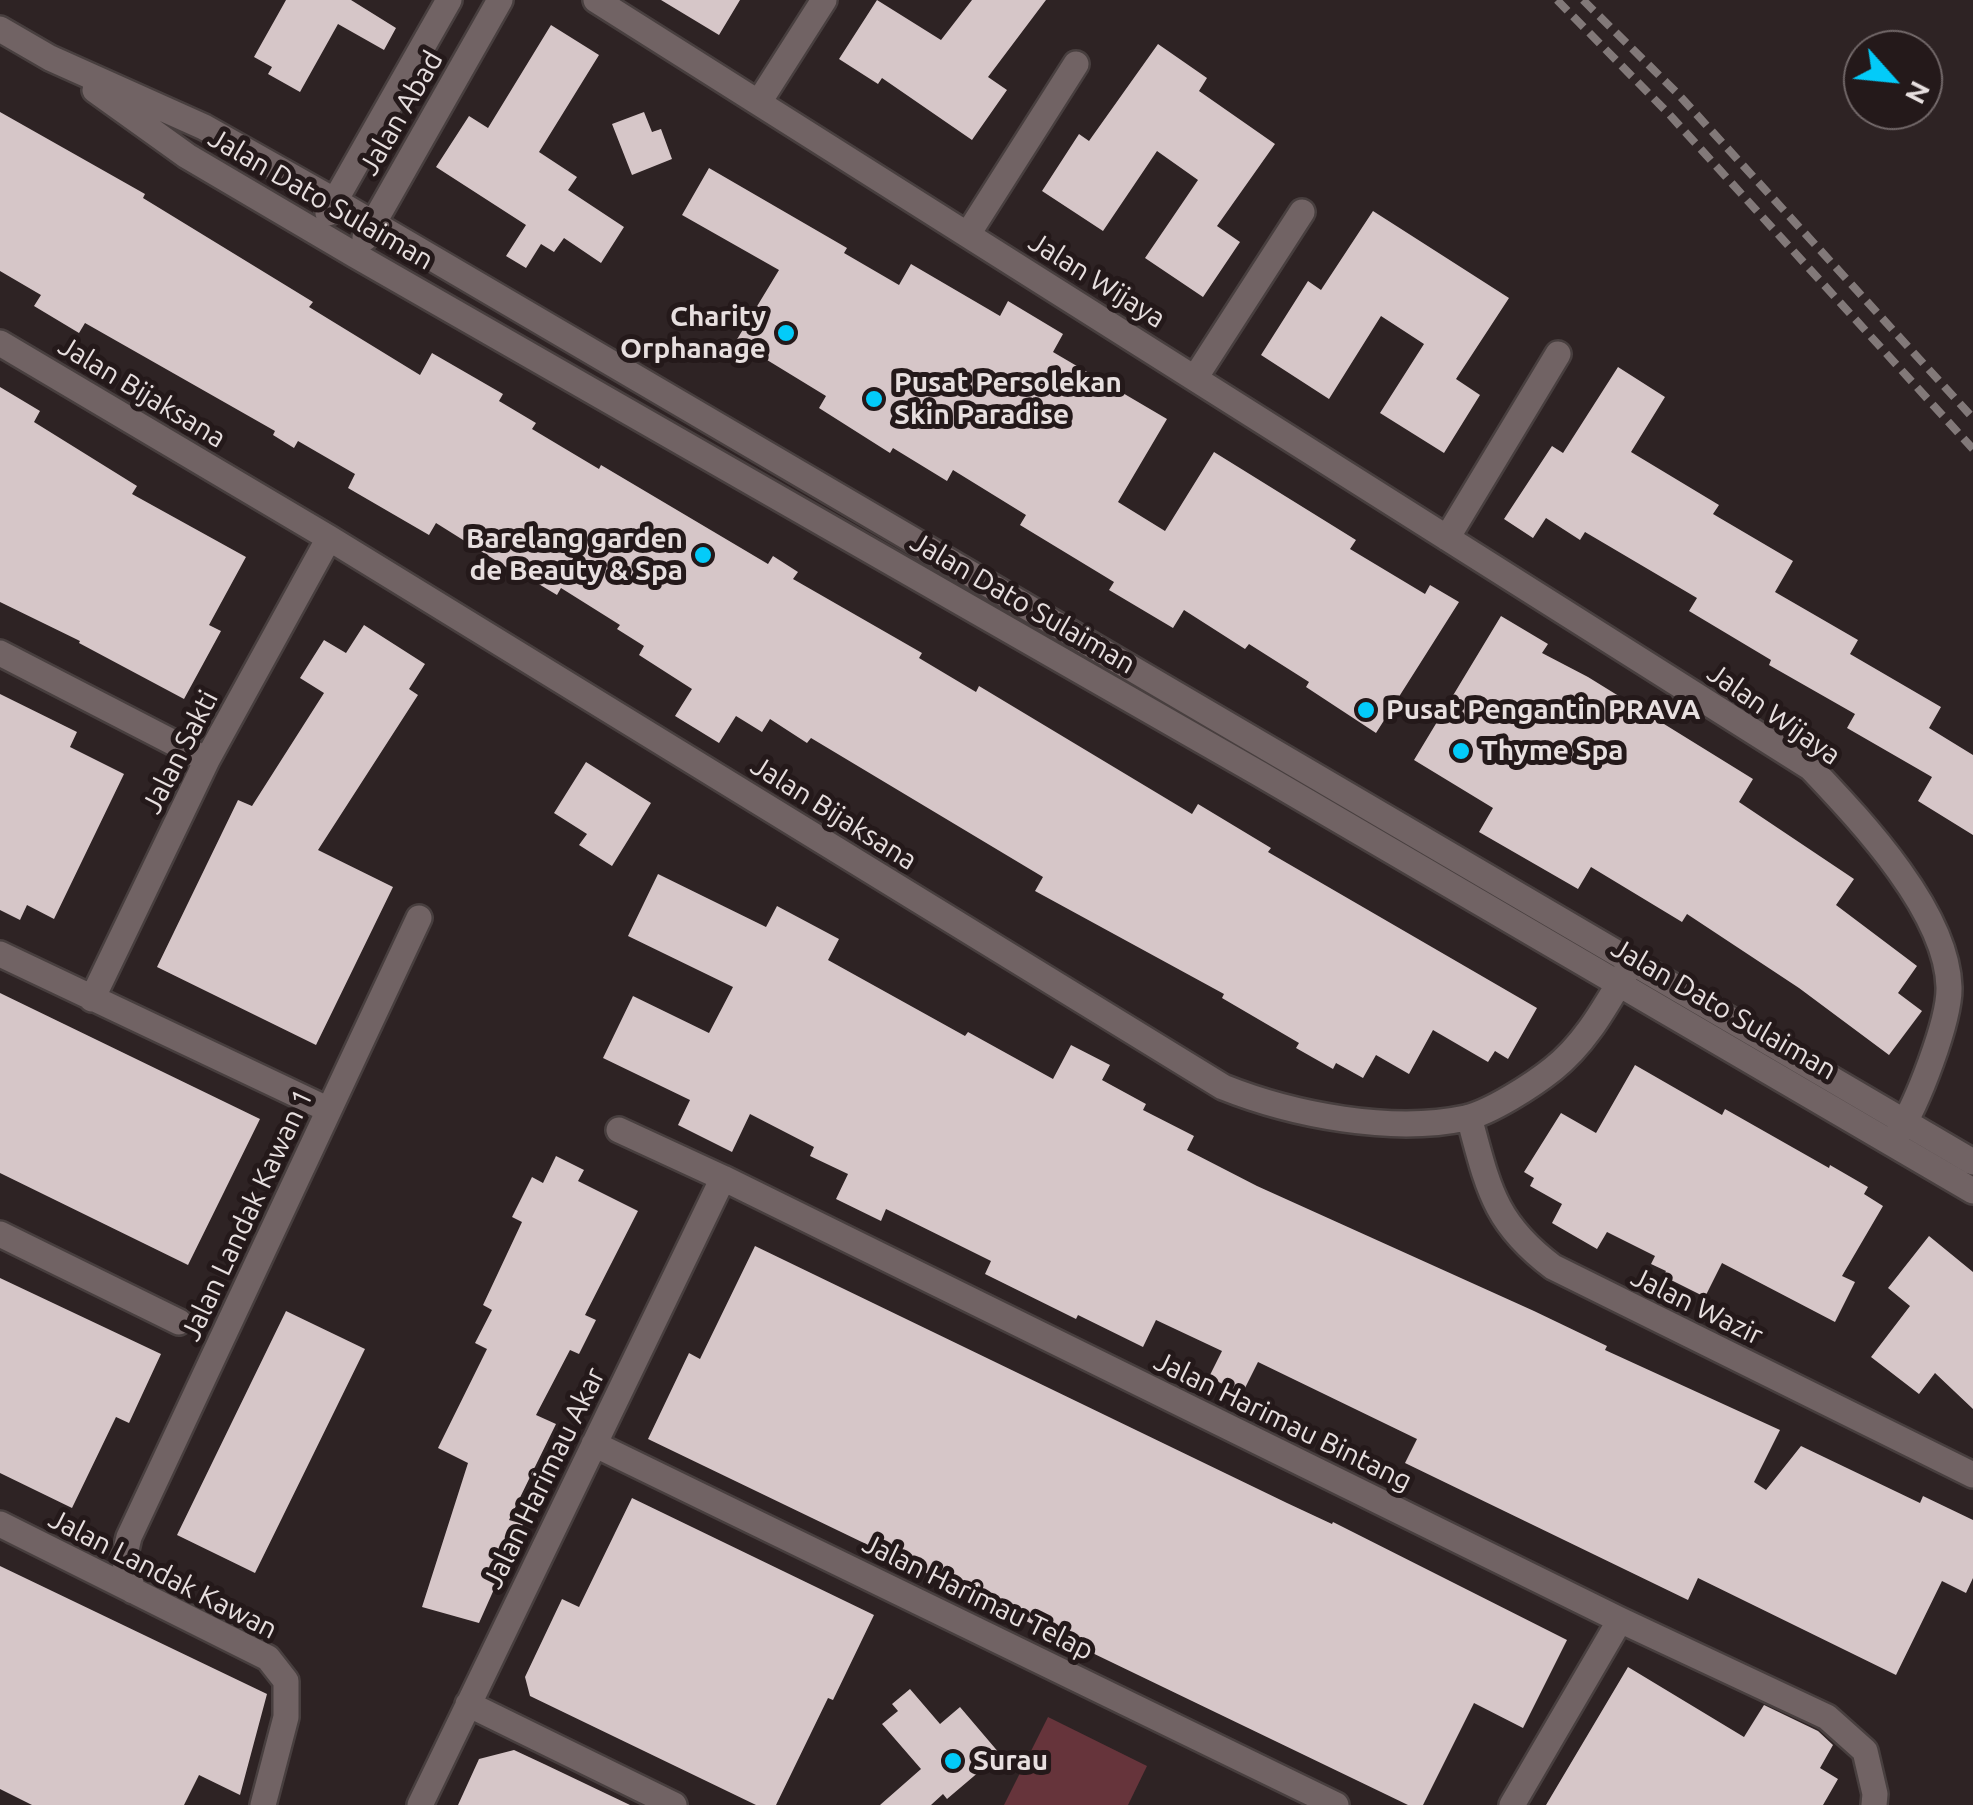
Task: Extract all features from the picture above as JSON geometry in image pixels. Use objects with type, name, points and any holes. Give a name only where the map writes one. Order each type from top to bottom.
[{"type":"street","name":"Jalan Abad","points":[[317,232],[449,0]]},
{"type":"street","name":"Jalan Abad","points":[[355,255],[500,0]]},
{"type":"street","name":"Jalan Wijaya","points":[[596,0],[1810,768],[1871,831],[1918,902],[1939,944],[1949,988],[1932,1059],[1899,1132]]},
{"type":"street","points":[[759,102],[824,0]]},
{"type":"street","name":"Jalan Dato Sulaiman","points":[[0,29],[50,58],[187,156],[355,255],[1625,972]]},
{"type":"street","name":"Jalan Dato Sulaiman","points":[[50,58],[204,128],[335,201],[1899,1132],[1973,1190]]},
{"type":"street","points":[[968,234],[1076,64]]},
{"type":"street","points":[[1194,378],[1302,212]]},
{"type":"street","name":"Jalan Bijaksana","points":[[0,343],[330,538],[1223,1088],[1262,1103],[1353,1121],[1435,1122],[1470,1117],[1556,1068],[1584,1038],[1625,972]]},
{"type":"street","points":[[1447,538],[1558,354]]},
{"type":"street","name":"Jalan Sakti","points":[[92,998],[207,760],[330,538]]},
{"type":"street","points":[[0,652],[207,760]]},
{"type":"street","name":"Jalan Landak Kawan 1","points":[[134,1591],[124,1558],[129,1537],[419,918]]},
{"type":"street","points":[[0,954],[329,1110]]},
{"type":"street","name":"Jalan Wazir","points":[[1470,1117],[1498,1210],[1521,1240],[1553,1267],[1973,1476]]},
{"type":"street","name":"Jalan Harimau Bintang","points":[[618,1130],[723,1178],[1620,1620],[1827,1717],[1866,1751],[1876,1794],[1874,1805]]},
{"type":"street","name":"Jalan Dato Sulaiman","points":[[1899,1132],[1973,1162]]},
{"type":"street","name":"Jalan Harimau Akar","points":[[420,1805],[723,1178]]},
{"type":"street","points":[[0,1234],[179,1322]]},
{"type":"street","name":"Jalan Harimau Telap","points":[[594,1444],[1336,1805]]},
{"type":"street","name":"Jalan Landak Kawan","points":[[0,1524],[268,1658],[286,1682],[286,1717],[263,1805]]},
{"type":"street","points":[[77,1562],[97,1557],[129,1537]]},
{"type":"street","points":[[1512,1805],[1620,1620]]},
{"type":"street","points":[[468,1704],[674,1805]]},
{"type":"shaded area","points":[[1048,1717],[1147,1766],[1128,1805],[1004,1805]]},
{"type":"building","points":[[286,0],[351,0],[396,28],[384,50],[338,24],[300,92],[268,74],[272,67],[254,57]]},
{"type":"building","points":[[661,0],[740,0],[719,35]]},
{"type":"building","points":[[877,0],[941,40],[972,0],[1046,0],[988,77],[1007,90],[972,140],[882,78],[878,84],[839,59]]},
{"type":"building","points":[[551,25],[599,55],[539,152],[577,177],[568,190],[624,227],[601,263],[564,238],[554,252],[541,244],[526,268],[506,256],[526,225],[436,167],[469,116],[488,128]]},
{"type":"building","points":[[1158,44],[1207,78],[1199,91],[1275,144],[1217,226],[1240,242],[1203,297],[1145,258],[1198,180],[1157,151],[1103,231],[1042,191],[1079,134],[1089,141]]},
{"type":"building","points":[[0,112],[145,194],[143,198],[313,302],[309,307],[420,375],[432,353],[503,394],[499,401],[536,423],[532,429],[599,469],[601,465],[768,564],[773,556],[798,572],[793,579],[922,653],[919,658],[976,692],[979,686],[1192,814],[1198,804],[1271,848],[1268,852],[1537,1008],[1508,1059],[1495,1051],[1488,1062],[1433,1030],[1409,1074],[1376,1055],[1363,1078],[1336,1063],[1333,1069],[1296,1048],[1299,1043],[1222,998],[1224,994],[1035,891],[1043,877],[811,738],[807,743],[770,719],[762,732],[736,716],[719,743],[675,716],[692,689],[639,655],[644,646],[617,629],[620,625],[561,588],[557,595],[511,570],[436,523],[429,535],[348,488],[355,474],[298,441],[294,448],[273,435],[275,431],[85,323],[79,333],[34,306],[41,295],[0,271]]},
{"type":"building","points":[[644,112],[652,132],[661,129],[672,159],[632,175],[612,124]]},
{"type":"building","points":[[709,168],[847,248],[844,253],[899,285],[911,264],[1000,316],[1008,301],[1063,334],[1053,352],[1167,419],[1118,502],[1165,531],[1214,452],[1356,540],[1350,549],[1425,594],[1430,585],[1459,602],[1376,733],[1306,687],[1309,682],[1249,644],[1245,649],[1184,610],[1173,628],[1109,590],[1114,582],[1020,525],[1026,515],[953,470],[947,481],[893,448],[890,453],[819,408],[826,396],[736,341],[779,270],[682,215]]},
{"type":"building","points":[[1373,211],[1509,298],[1456,379],[1480,395],[1444,453],[1380,413],[1424,344],[1381,316],[1329,399],[1261,355],[1308,281],[1321,290]]},
{"type":"building","points":[[1618,367],[1665,397],[1631,452],[1719,505],[1713,514],[1793,561],[1775,592],[1858,640],[1850,654],[1941,707],[1929,728],[1973,755],[1973,835],[1918,801],[1932,777],[1847,728],[1855,714],[1769,665],[1771,660],[1689,611],[1697,598],[1585,532],[1580,540],[1546,518],[1533,538],[1504,519],[1552,446],[1563,453]]},
{"type":"building","points":[[0,387],[40,411],[34,422],[137,486],[132,494],[246,557],[209,625],[221,631],[184,699],[0,602]]},
{"type":"building","points":[[1501,616],[1548,644],[1542,653],[1753,779],[1739,802],[1854,879],[1836,905],[1917,966],[1898,993],[1922,1011],[1889,1055],[1799,988],[1687,914],[1682,922],[1591,867],[1578,889],[1479,832],[1493,808],[1414,760]]},
{"type":"building","points":[[364,625],[425,664],[409,689],[418,695],[318,850],[393,887],[316,1045],[157,967],[238,800],[252,806],[324,693],[300,678],[324,640],[346,653]]},
{"type":"building","points":[[0,694],[77,732],[70,747],[124,774],[54,919],[27,905],[20,920],[0,910]]},
{"type":"building","points":[[586,762],[651,803],[612,866],[579,845],[587,834],[554,813]]},
{"type":"building","points":[[658,874],[766,927],[777,906],[839,939],[828,960],[965,1036],[968,1032],[1053,1079],[1071,1045],[1110,1065],[1102,1080],[1146,1104],[1143,1110],[1194,1136],[1187,1150],[1780,1430],[1754,1482],[1766,1490],[1801,1446],[1920,1503],[1923,1496],[1973,1520],[1973,1578],[1966,1593],[1942,1581],[1896,1675],[1698,1578],[1688,1600],[1405,1463],[1417,1439],[1258,1362],[1242,1394],[1209,1377],[1222,1351],[1156,1320],[1143,1347],[985,1274],[991,1261],[886,1209],[881,1221],[836,1199],[848,1174],[810,1156],[814,1147],[750,1114],[732,1152],[678,1125],[690,1100],[603,1058],[633,996],[709,1033],[733,987],[628,936]]},
{"type":"building","points":[[0,993],[260,1119],[188,1265],[0,1173]]},
{"type":"building","points":[[1635,1065],[1722,1115],[1725,1109],[1829,1168],[1830,1165],[1868,1187],[1864,1194],[1883,1206],[1842,1276],[1855,1282],[1835,1322],[1722,1263],[1705,1297],[1663,1276],[1666,1271],[1651,1264],[1655,1256],[1607,1232],[1597,1249],[1552,1223],[1562,1204],[1530,1186],[1534,1178],[1524,1172],[1561,1113],[1596,1133]]},
{"type":"building","points":[[556,1156],[584,1170],[578,1181],[638,1211],[585,1315],[596,1320],[579,1354],[570,1350],[536,1415],[556,1424],[509,1520],[523,1524],[479,1623],[422,1607],[468,1463],[438,1448],[487,1349],[475,1343],[492,1310],[483,1305],[522,1222],[512,1217],[532,1177],[543,1183]]},
{"type":"building","points":[[1929,1236],[1973,1272],[1973,1409],[1935,1373],[1919,1394],[1871,1357],[1910,1306],[1888,1288]]},
{"type":"building","points":[[755,1246],[1333,1522],[1567,1640],[1523,1728],[1474,1703],[1423,1805],[1408,1805],[648,1439],[689,1353],[700,1359]]},
{"type":"building","points":[[0,1278],[161,1354],[129,1423],[116,1417],[72,1508],[0,1473]]},
{"type":"building","points":[[286,1311],[365,1349],[255,1573],[177,1535]]},
{"type":"building","points":[[632,1498],[874,1615],[776,1805],[756,1805],[530,1696],[525,1677],[562,1599],[579,1607]]},
{"type":"building","points":[[0,1566],[267,1694],[240,1795],[199,1775],[184,1805],[32,1805],[0,1789]]},
{"type":"building","points":[[1628,1667],[1744,1737],[1764,1705],[1818,1731],[1833,1745],[1820,1768],[1838,1779],[1823,1805],[1546,1805]]},
{"type":"building","name":"Surau","points":[[910,1689],[940,1724],[960,1707],[1000,1754],[947,1799],[943,1794],[931,1805],[880,1805],[921,1769],[882,1724],[898,1711],[892,1704]]},
{"type":"building","points":[[514,1750],[630,1805],[458,1805],[479,1759]]},
{"type":"railway","points":[[1557,0],[1668,113],[1973,449]]},
{"type":"railway","points":[[1583,0],[1678,94],[1973,418]]},
{"type":"place","name":"Charity Orphanage","points":[[786,333]]},
{"type":"place","name":"Pusat Persolekan Skin Paradise","points":[[874,399]]},
{"type":"place","name":"Barelang garden de Beauty & Spa","points":[[703,555]]},
{"type":"place","name":"Pusat Pengantin PRAVA","points":[[1366,710]]},
{"type":"place","name":"Thyme Spa","points":[[1461,751]]},
{"type":"place","name":"Surau","points":[[953,1761]]}]
